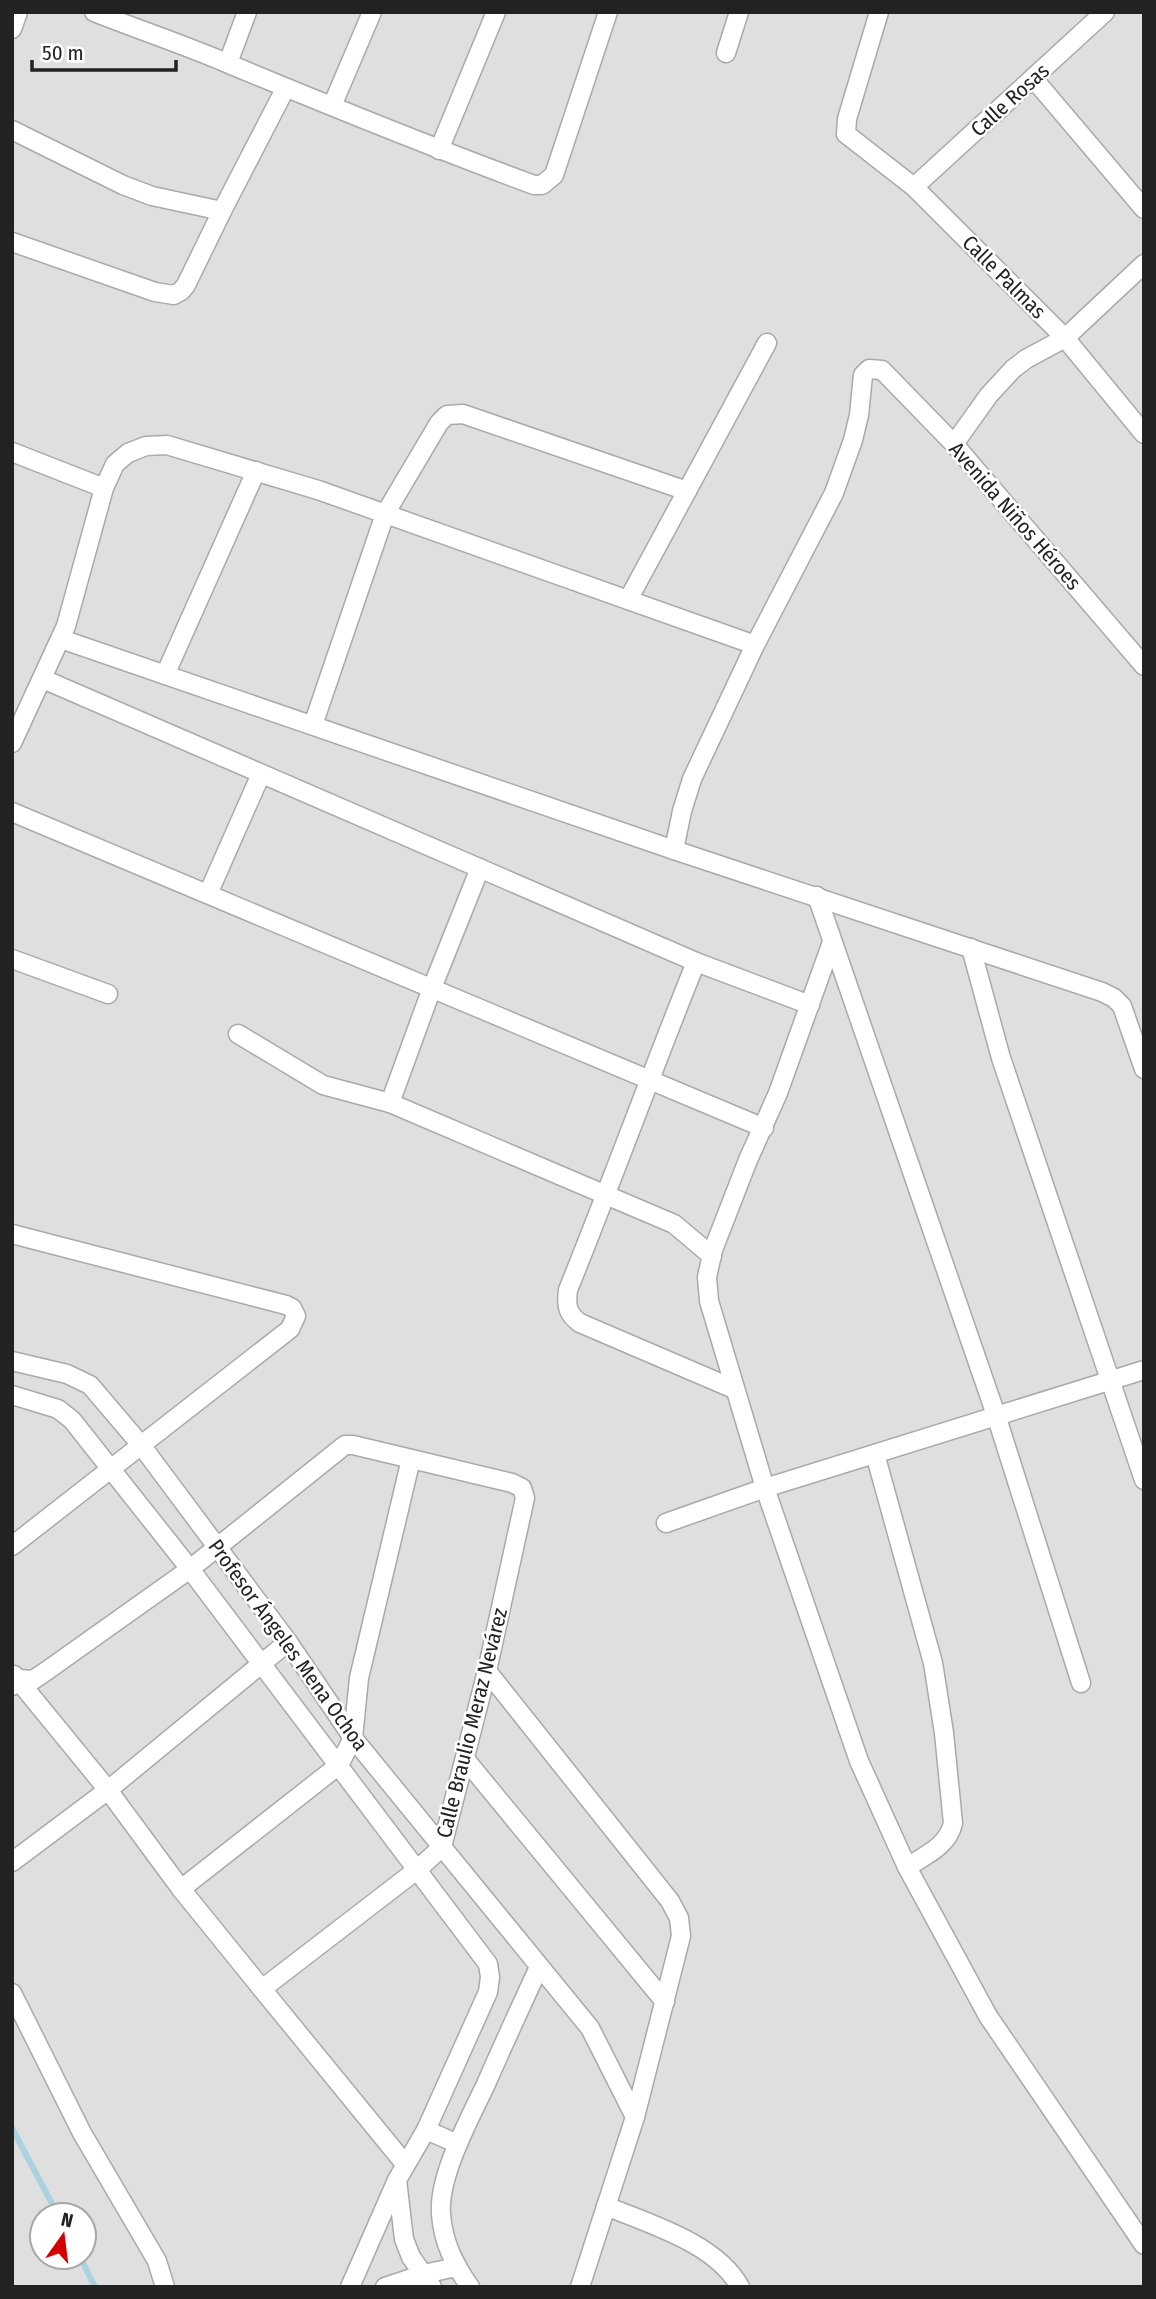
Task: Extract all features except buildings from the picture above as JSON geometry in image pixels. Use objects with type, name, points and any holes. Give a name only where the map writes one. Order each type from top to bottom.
[{"type":"street","points":[[12,29],[18,12]]},
{"type":"street","points":[[94,12],[119,17],[285,89],[534,185],[542,185],[554,175],[608,12]]},
{"type":"street","points":[[228,63],[247,12]]},
{"type":"street","points":[[332,106],[372,12]]},
{"type":"street","points":[[439,150],[496,12]]},
{"type":"street","points":[[726,53],[739,12]]},
{"type":"street","name":"Calle Palmas","points":[[879,12],[847,119],[845,130],[848,136],[914,187],[1065,338],[1144,434]]},
{"type":"street","name":"Calle Rosas","points":[[914,187],[1105,12]]},
{"type":"street","points":[[1033,78],[1144,209]]},
{"type":"street","points":[[12,242],[155,292],[174,295],[186,285],[285,89]]},
{"type":"street","points":[[12,130],[123,185],[152,196],[222,211]]},
{"type":"street","points":[[954,444],[989,395],[1013,369],[1065,338],[1144,264]]},
{"type":"street","points":[[628,600],[767,343]]},
{"type":"street","name":"Avenida Niños Héroes","points":[[755,645],[834,493],[853,440],[859,415],[863,374],[869,369],[882,370],[954,444],[1144,666]]},
{"type":"street","points":[[313,725],[385,514],[439,423],[447,415],[463,414],[687,491]]},
{"type":"street","points":[[12,743],[61,639],[104,488],[116,464],[128,453],[146,446],[167,445],[318,490],[755,645],[692,779],[674,850]]},
{"type":"street","points":[[12,452],[104,488]]},
{"type":"street","points":[[165,675],[256,471]]},
{"type":"street","points":[[61,639],[674,850],[1102,992],[1122,1006],[1144,1069]]},
{"type":"street","points":[[43,679],[696,962],[810,1005]]},
{"type":"street","points":[[208,894],[261,774]]},
{"type":"street","points":[[12,812],[764,1128]]},
{"type":"street","points":[[390,1103],[480,868]]},
{"type":"street","points":[[817,896],[996,1415],[1081,1683]]},
{"type":"street","points":[[832,942],[764,1128],[748,1160],[712,1256],[707,1290],[765,1488],[859,1761],[907,1867],[988,2016],[1144,2245]]},
{"type":"street","points":[[971,948],[1001,1058],[1144,1480]]},
{"type":"street","points":[[12,959],[108,994]]},
{"type":"street","points":[[696,962],[568,1290],[568,1311],[580,1323],[734,1389]]},
{"type":"street","points":[[238,1034],[323,1085],[390,1103],[674,1224],[712,1256]]},
{"type":"street","points":[[12,1234],[286,1305],[295,1312],[290,1329],[111,1466],[12,1546]]},
{"type":"street","name":"Profesor Ángeles Mena Ochoa","points":[[12,1361],[67,1374],[90,1385],[141,1445],[288,1642],[353,1738],[590,2028],[635,2117]]},
{"type":"street","points":[[666,1523],[765,1488],[1144,1370]]},
{"type":"street","name":"Profesor Ángeles Mena Ochoa","points":[[12,1395],[66,1413],[111,1466],[488,1964],[488,1992],[426,2130]]},
{"type":"street","points":[[15,1679],[33,1679],[45,1672],[190,1569],[345,1445],[411,1459],[359,1678],[353,1738],[339,1765],[181,1889]]},
{"type":"street","points":[[875,1454],[933,1663],[944,1733],[953,1823],[951,1834],[944,1843],[907,1867]]},
{"type":"street","name":"Calle Braulio Meraz Nevárez","points":[[262,1989],[418,1870],[442,1847],[487,1671],[525,1498],[522,1488],[512,1483],[411,1459]]},
{"type":"street","points":[[12,1862],[108,1790],[288,1642]]},
{"type":"street","points":[[487,1671],[670,1901],[679,1918],[681,1936],[635,2117],[580,2287]]},
{"type":"street","points":[[15,1679],[108,1790],[181,1889],[262,1989],[401,2172],[404,2239],[411,2257],[428,2280]]},
{"type":"street","points":[[464,1759],[665,2003]]},
{"type":"street","points":[[470,2287],[456,2267],[444,2240],[441,2211],[444,2188],[458,2144],[539,1968]]},
{"type":"street","points":[[12,1993],[82,2133],[157,2261],[165,2287]]},
{"type":"street","points":[[350,2287],[401,2172],[426,2130],[458,2144]]},
{"type":"street","points":[[606,2206],[691,2242],[712,2255],[740,2287]]},
{"type":"street","points":[[384,2287],[428,2280],[456,2267]]},
{"type":"shaded area","points":[[12,12],[1144,12],[1144,2287],[12,2287]]},
{"type":"waterway","points":[[12,2128],[51,2201]]},
{"type":"waterway","points":[[87,2271],[95,2287]]}]
